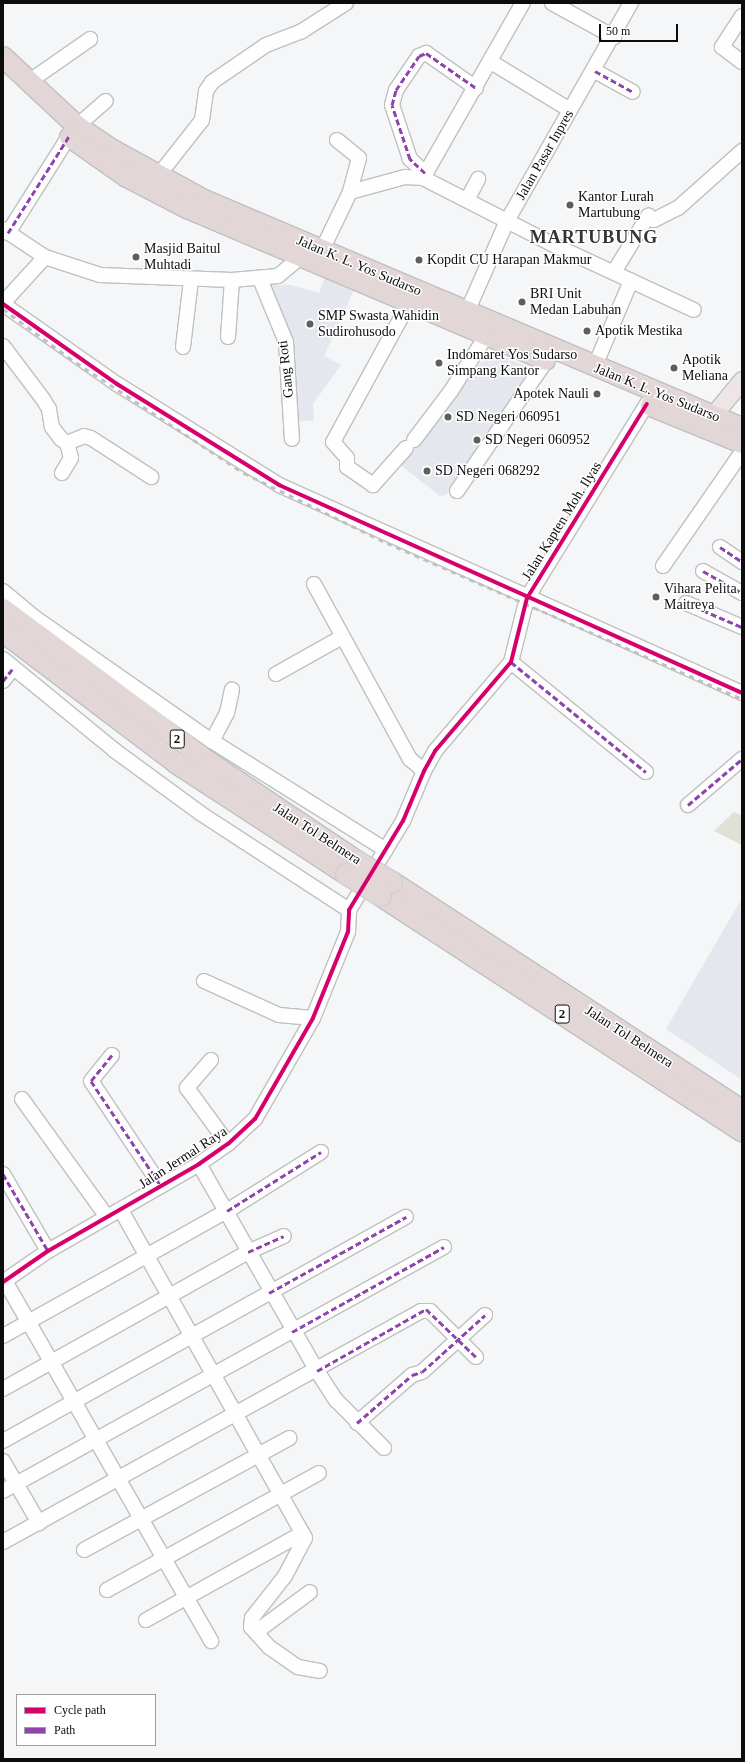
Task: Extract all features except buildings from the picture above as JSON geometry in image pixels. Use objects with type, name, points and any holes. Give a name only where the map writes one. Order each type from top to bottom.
[{"type":"highway","name":"Jalan K. L. Yos Sudarso","points":[[3,57],[73,131]]},
{"type":"highway","name":"Jalan K. L. Yos Sudarso","points":[[3,76],[73,131],[154,183],[412,296],[486,336],[546,361],[586,369],[648,404],[709,421],[742,428]]},
{"type":"highway","name":"Jalan K. L. Yos Sudarso","points":[[412,296],[467,312],[586,369],[709,421],[742,444]]},
{"type":"highway","name":"Jalan Tol Belmera","points":[[3,609],[352,867]]},
{"type":"highway","name":"Jalan Tol Belmera","points":[[3,632],[176,763],[352,867],[742,1110]]},
{"type":"highway","name":"Jalan Tol Belmera","points":[[386,889],[742,1131]]},
{"type":"main road","points":[[709,421],[742,380]]},
{"type":"street","points":[[154,183],[202,120],[206,91],[212,82],[266,45],[302,31],[346,3]]},
{"type":"street","points":[[424,176],[491,62],[523,3]]},
{"type":"street","points":[[552,3],[614,37]]},
{"type":"street","name":"Jalan Pasar Inpres","points":[[467,312],[507,221],[570,110],[614,37],[631,3]]},
{"type":"street","points":[[742,16],[722,47],[742,62]]},
{"type":"street","points":[[28,83],[90,39]]},
{"type":"street","points":[[476,88],[426,53],[419,56],[396,90],[392,105],[410,159],[424,176],[507,221],[694,310]]},
{"type":"street","points":[[491,62],[570,110]]},
{"type":"street","points":[[594,71],[633,92]]},
{"type":"street","points":[[106,100],[73,131],[6,231],[45,257],[100,275],[191,280],[260,279],[278,276],[312,253],[350,192],[359,158],[336,140]]},
{"type":"street","points":[[614,272],[648,216],[654,220],[678,208],[742,151]]},
{"type":"street","points":[[350,192],[405,177],[424,176]]},
{"type":"street","points":[[466,200],[478,179]]},
{"type":"street","points":[[45,257],[3,304],[123,388],[279,485],[527,598],[742,693]]},
{"type":"street","name":"Gang Roti","points":[[260,279],[286,342],[292,439]]},
{"type":"street","points":[[183,347],[191,280]]},
{"type":"street","points":[[228,337],[232,280]]},
{"type":"street","points":[[586,369],[631,281]]},
{"type":"street","points":[[412,296],[333,442],[347,458],[347,467],[373,485],[410,444],[452,391],[486,336]]},
{"type":"street","points":[[3,346],[43,398],[49,409],[52,427],[67,442],[71,458],[62,473]]},
{"type":"street","points":[[457,491],[546,361]]},
{"type":"street","name":"Jalan Kapten Moh. Ilyas","points":[[349,910],[385,853],[424,771],[436,752],[511,662],[527,598],[648,404]]},
{"type":"street","points":[[67,442],[84,436],[91,438],[151,477]]},
{"type":"street","points":[[663,566],[742,452]]},
{"type":"street","points":[[720,547],[742,562]]},
{"type":"street","points":[[703,570],[742,593]]},
{"type":"street","points":[[314,584],[410,759],[424,771]]},
{"type":"street","points":[[3,591],[34,617],[212,741],[385,853]]},
{"type":"street","points":[[686,603],[742,627]]},
{"type":"street","points":[[276,674],[342,637]]},
{"type":"street","points":[[511,662],[646,772]]},
{"type":"street","points":[[3,681],[8,663],[114,750],[200,813],[349,910]]},
{"type":"street","points":[[212,741],[227,713],[232,690]]},
{"type":"street","points":[[688,805],[742,759]]},
{"type":"street","name":"Jalan Jermal Raya","points":[[4,1281],[48,1251],[199,1164],[228,1144],[255,1119],[313,1018],[348,932],[349,910]]},
{"type":"street","points":[[204,981],[279,1015],[313,1018]]},
{"type":"street","points":[[112,1055],[91,1081],[161,1186]]},
{"type":"street","points":[[211,1060],[187,1088],[228,1144]]},
{"type":"street","points":[[22,1099],[107,1217]]},
{"type":"street","points":[[3,1336],[227,1211],[321,1152]]},
{"type":"street","points":[[199,1164],[227,1211],[269,1293],[316,1371],[357,1423],[384,1448]]},
{"type":"street","points":[[3,1174],[48,1251]]},
{"type":"street","points":[[121,1210],[303,1533],[303,1544],[285,1576],[252,1618],[251,1627],[298,1667],[320,1671]]},
{"type":"street","points":[[3,1441],[191,1335],[406,1217]]},
{"type":"street","points":[[3,1389],[248,1252],[284,1236]]},
{"type":"street","points":[[3,1491],[444,1247]]},
{"type":"street","points":[[4,1281],[211,1641]]},
{"type":"street","points":[[3,1542],[316,1371],[421,1310],[430,1311],[476,1358]]},
{"type":"street","points":[[357,1423],[458,1340],[485,1315]]},
{"type":"street","points":[[84,1550],[290,1438]]},
{"type":"street","points":[[3,1461],[39,1522]]},
{"type":"street","points":[[107,1590],[319,1473]]},
{"type":"street","points":[[146,1620],[303,1533]]},
{"type":"street","points":[[256,1632],[310,1592]]},
{"type":"shaded area","name":"SMP Swasta Wahidin Sudirohusodo","points":[[325,277],[354,290],[324,356],[341,365],[313,404],[314,420],[297,422],[266,285],[291,285],[319,293]]},
{"type":"shaded area","points":[[490,351],[538,371],[446,495],[440,496],[399,464]]},
{"type":"shaded area","points":[[734,812],[742,816],[742,845],[714,831]]},
{"type":"shaded area","points":[[742,898],[742,1080],[666,1029]]},
{"type":"railway","points":[[3,309],[68,357],[244,473],[387,543],[742,699]]},
{"type":"marked path","points":[[425,173],[410,159],[392,105],[396,90],[419,56],[426,53],[476,88]]},
{"type":"marked path","points":[[595,71],[633,92]]},
{"type":"marked path","points":[[8,233],[69,136]]},
{"type":"marked path","points":[[720,547],[742,562]]},
{"type":"marked path","points":[[703,571],[742,593]]},
{"type":"marked path","points":[[686,603],[742,627]]},
{"type":"marked path","points":[[511,662],[646,772]]},
{"type":"marked path","points":[[3,681],[13,668]]},
{"type":"marked path","points":[[688,805],[742,759]]},
{"type":"marked path","points":[[112,1055],[91,1081],[161,1186]]},
{"type":"marked path","points":[[227,1211],[321,1152]]},
{"type":"marked path","points":[[3,1174],[48,1251]]},
{"type":"marked path","points":[[269,1293],[406,1217]]},
{"type":"marked path","points":[[248,1252],[284,1236]]},
{"type":"marked path","points":[[292,1332],[444,1247]]},
{"type":"marked path","points":[[317,1371],[426,1309],[476,1357]]},
{"type":"marked path","points":[[357,1423],[412,1375],[422,1372],[485,1315]]},
{"type":"cycle path","points":[[3,304],[117,384],[279,485],[742,693]]},
{"type":"cycle path","points":[[3,1282],[48,1251],[199,1164],[228,1144],[255,1119],[313,1018],[348,932],[349,910],[403,821],[424,771],[435,751],[511,662],[527,598],[647,404]]},
{"type":"place","name":"Kantor Lurah Martubung","points":[[570,205]]},
{"type":"place","name":"Masjid Baitul Muhtadi","points":[[136,257]]},
{"type":"place","name":"Kopdit CU Harapan Makmur","points":[[419,260]]},
{"type":"place","name":"BRI Unit Medan Labuhan","points":[[522,302]]},
{"type":"place","name":"SMP Swasta Wahidin Sudirohusodo","points":[[310,324]]},
{"type":"place","name":"Apotik Mestika","points":[[587,331]]},
{"type":"place","name":"Indomaret Yos Sudarso Simpang Kantor","points":[[439,363]]},
{"type":"place","name":"Apotik Meliana","points":[[674,368]]},
{"type":"place","name":"Apotek Nauli","points":[[597,394]]},
{"type":"place","name":"SD Negeri 060951","points":[[448,417]]},
{"type":"place","name":"SD Negeri 060952","points":[[477,440]]},
{"type":"place","name":"SD Negeri 068292","points":[[427,471]]},
{"type":"place","name":"Vihara Pelita Maitreya","points":[[656,597]]},
{"type":"district","name":"MARTUBUNG","points":[[594,237]]}]
